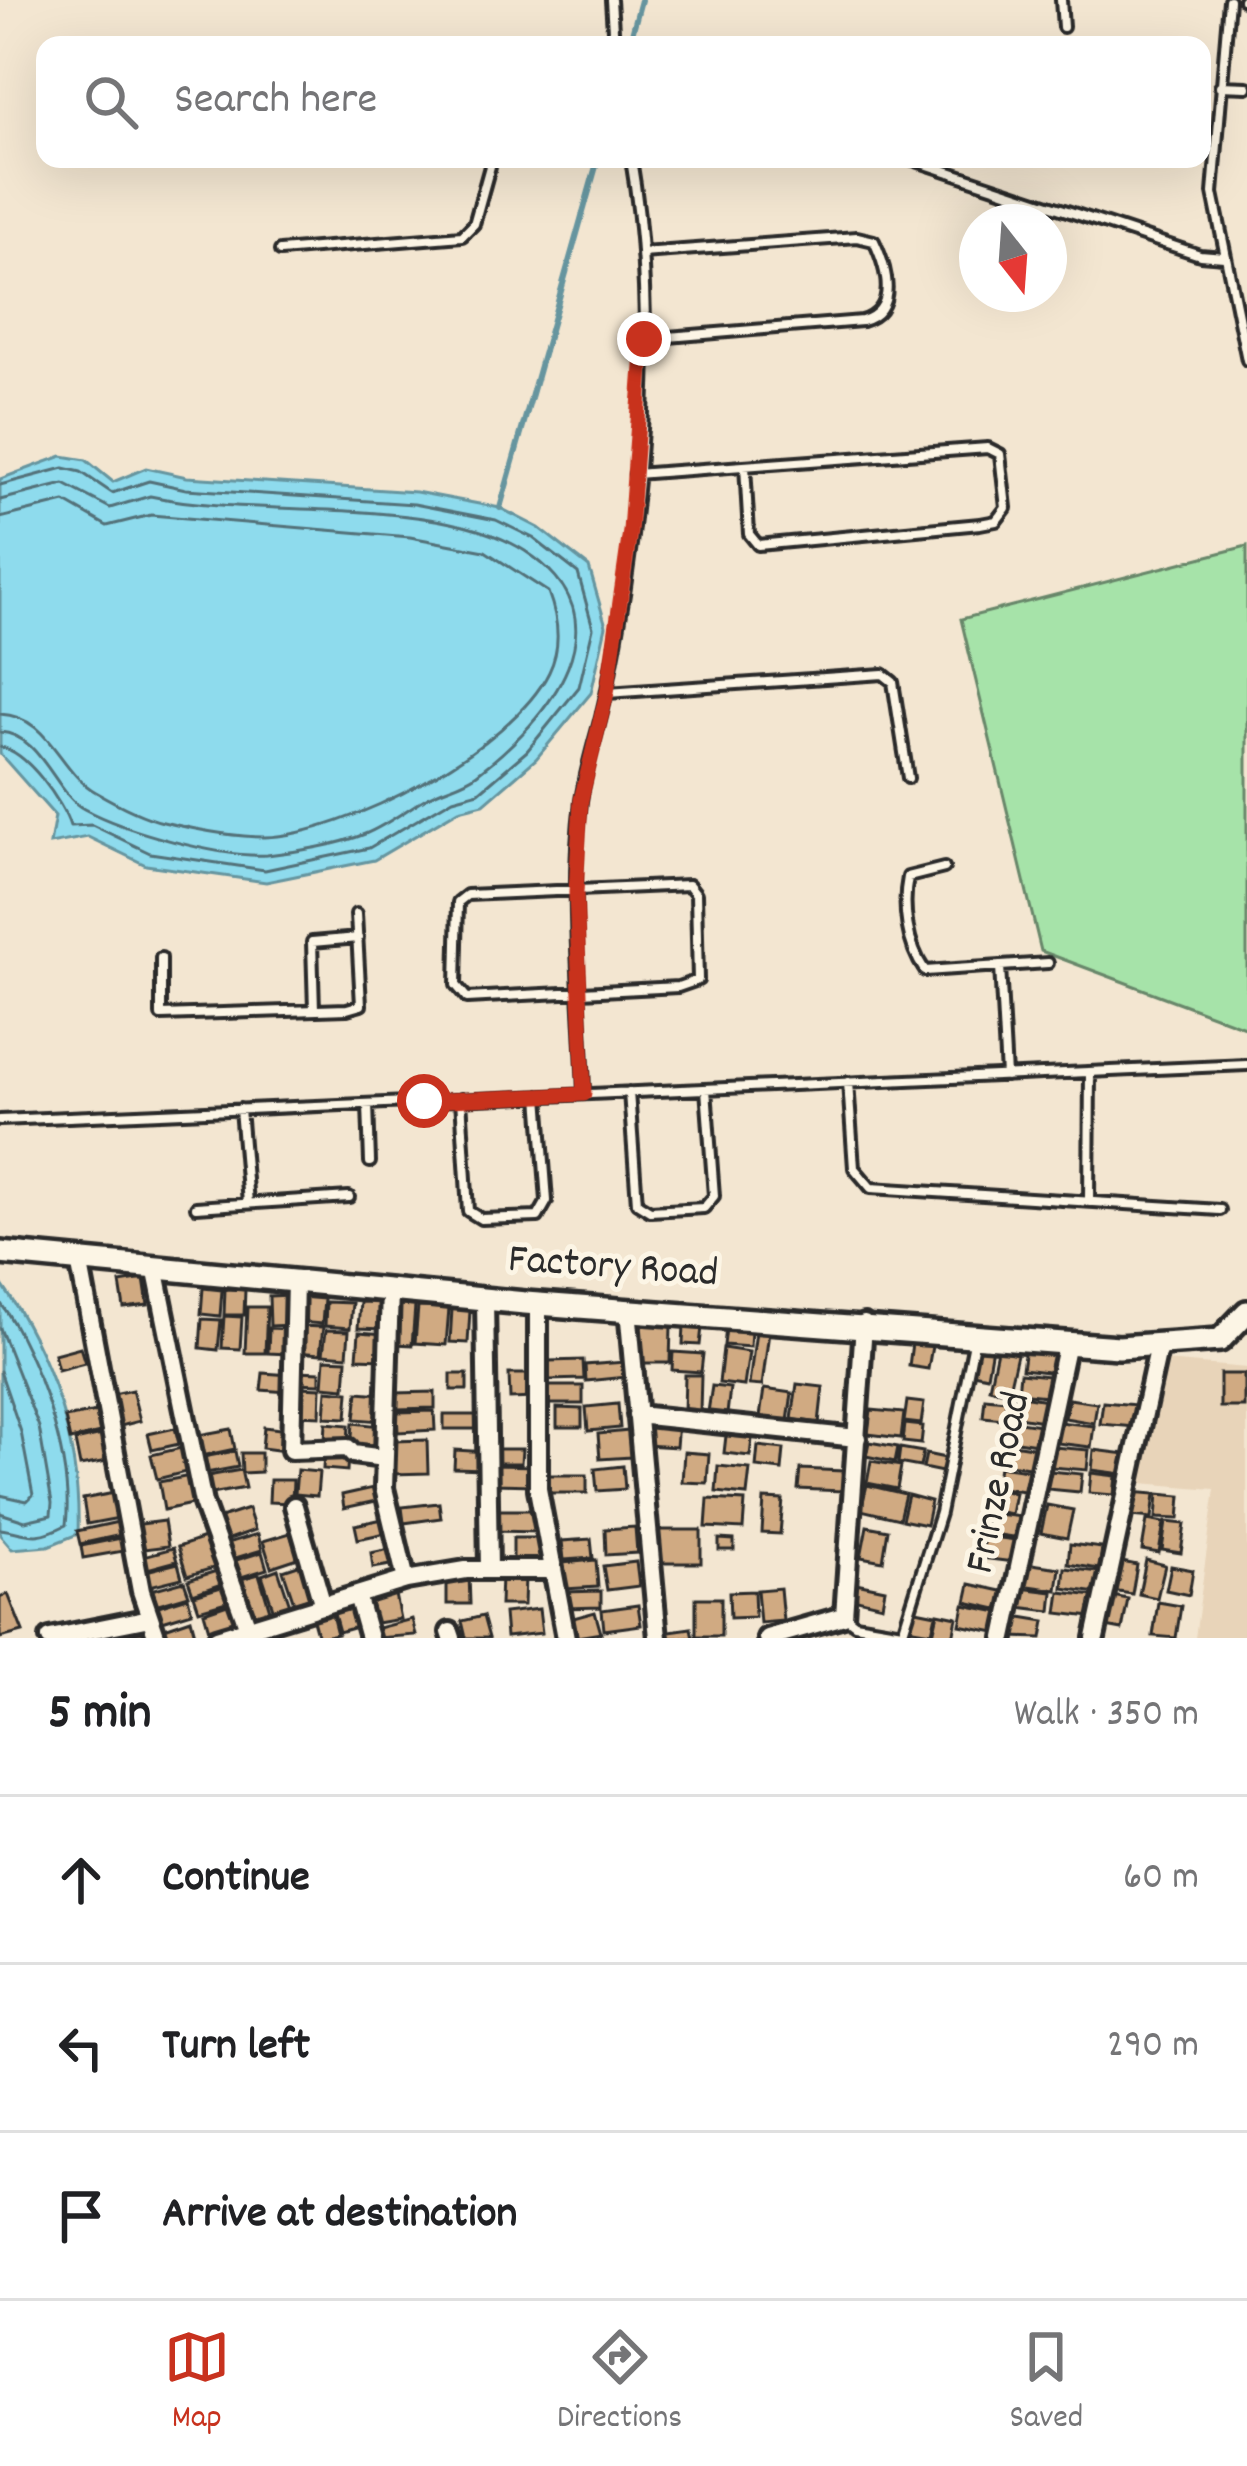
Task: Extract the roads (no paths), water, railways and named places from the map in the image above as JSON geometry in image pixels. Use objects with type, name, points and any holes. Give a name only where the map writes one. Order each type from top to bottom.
[{"type":"street","name":"Factory Road","points":[[0,1253],[538,1304],[1067,1342],[1159,1345],[1232,1339]]},
{"type":"street","points":[[80,1260],[157,1638]]},
{"type":"street","points":[[155,1267],[203,1503],[248,1628]]},
{"type":"street","points":[[295,1282],[291,1450],[348,1448],[353,1454],[384,1458]]},
{"type":"street","points":[[390,1290],[385,1488],[406,1580]]},
{"type":"street","points":[[485,1299],[489,1570]]},
{"type":"street","points":[[538,1304],[538,1489],[566,1638]]},
{"type":"street","points":[[628,1310],[658,1638]]},
{"type":"street","points":[[1232,1339],[1247,1312]]},
{"type":"street","points":[[767,1638],[844,1616],[864,1324]]},
{"type":"street","name":"Frinze Road","points":[[1004,1638],[1067,1342]]},
{"type":"street","points":[[1095,1638],[1159,1345]]},
{"type":"street","points":[[637,1415],[857,1438]]},
{"type":"street","points":[[295,1506],[323,1606]]},
{"type":"street","points":[[217,1638],[406,1580],[489,1570],[550,1570]]},
{"type":"street","points":[[357,1595],[369,1638]]},
{"type":"street","points":[[50,1638],[150,1618]]},
{"type":"lane","points":[[611,0],[616,36]]},
{"type":"lane","points":[[1061,0],[1063,27]]},
{"type":"lane","points":[[1228,0],[1213,193],[1247,360]]},
{"type":"lane","points":[[1220,86],[1247,87]]},
{"type":"lane","points":[[280,251],[462,236],[474,224],[490,168]]},
{"type":"lane","points":[[584,1094],[576,893],[581,800],[607,693],[635,474],[644,339],[642,254],[632,168]]},
{"type":"lane","points":[[935,168],[1200,255],[1224,256]]},
{"type":"lane","points":[[642,254],[857,237],[874,241],[887,280],[886,304],[877,317],[862,321],[644,339]]},
{"type":"lane","points":[[635,474],[988,448],[1000,454],[1006,508],[996,521],[980,524],[758,545],[749,533],[745,466]]},
{"type":"lane","points":[[607,693],[883,674],[893,682],[908,778]]},
{"type":"lane","points":[[944,868],[908,877],[904,900],[915,957],[925,971],[1048,963]]},
{"type":"lane","points":[[689,885],[696,894],[698,980],[678,987],[580,992],[467,998],[457,985],[458,902],[467,895],[689,885]]},
{"type":"lane","points":[[161,958],[161,1015],[361,1005],[356,914]]},
{"type":"lane","points":[[314,1010],[313,943],[358,938]]},
{"type":"lane","points":[[1000,966],[1006,1076]]},
{"type":"lane","points":[[0,1120],[1247,1065]]},
{"type":"lane","points":[[1089,1202],[1090,1072]]},
{"type":"lane","points":[[848,1082],[854,1168],[871,1188],[1220,1210]]},
{"type":"lane","points":[[629,1092],[637,1203],[650,1211],[704,1208],[714,1196],[706,1088]]},
{"type":"lane","points":[[461,1099],[468,1211],[481,1220],[538,1216],[548,1201],[539,1096]]},
{"type":"lane","points":[[368,1103],[370,1162]]},
{"type":"lane","points":[[240,1109],[248,1203]]},
{"type":"lane","points":[[196,1207],[349,1197]]},
{"type":"lane","points":[[844,1616],[855,1624],[901,1635],[940,1513],[976,1334]]},
{"type":"water","points":[[62,456],[86,460],[113,482],[146,468],[187,477],[416,492],[500,508],[539,528],[589,567],[606,626],[591,693],[536,759],[484,804],[459,810],[374,860],[266,882],[146,865],[88,837],[50,844],[55,816],[0,754],[0,479]]},
{"type":"water","points":[[0,1282],[48,1369],[74,1467],[78,1534],[48,1546],[12,1549],[0,1535]]},
{"type":"waterway","points":[[631,36],[641,0]]},
{"type":"waterway","points":[[500,508],[595,168]]}]
